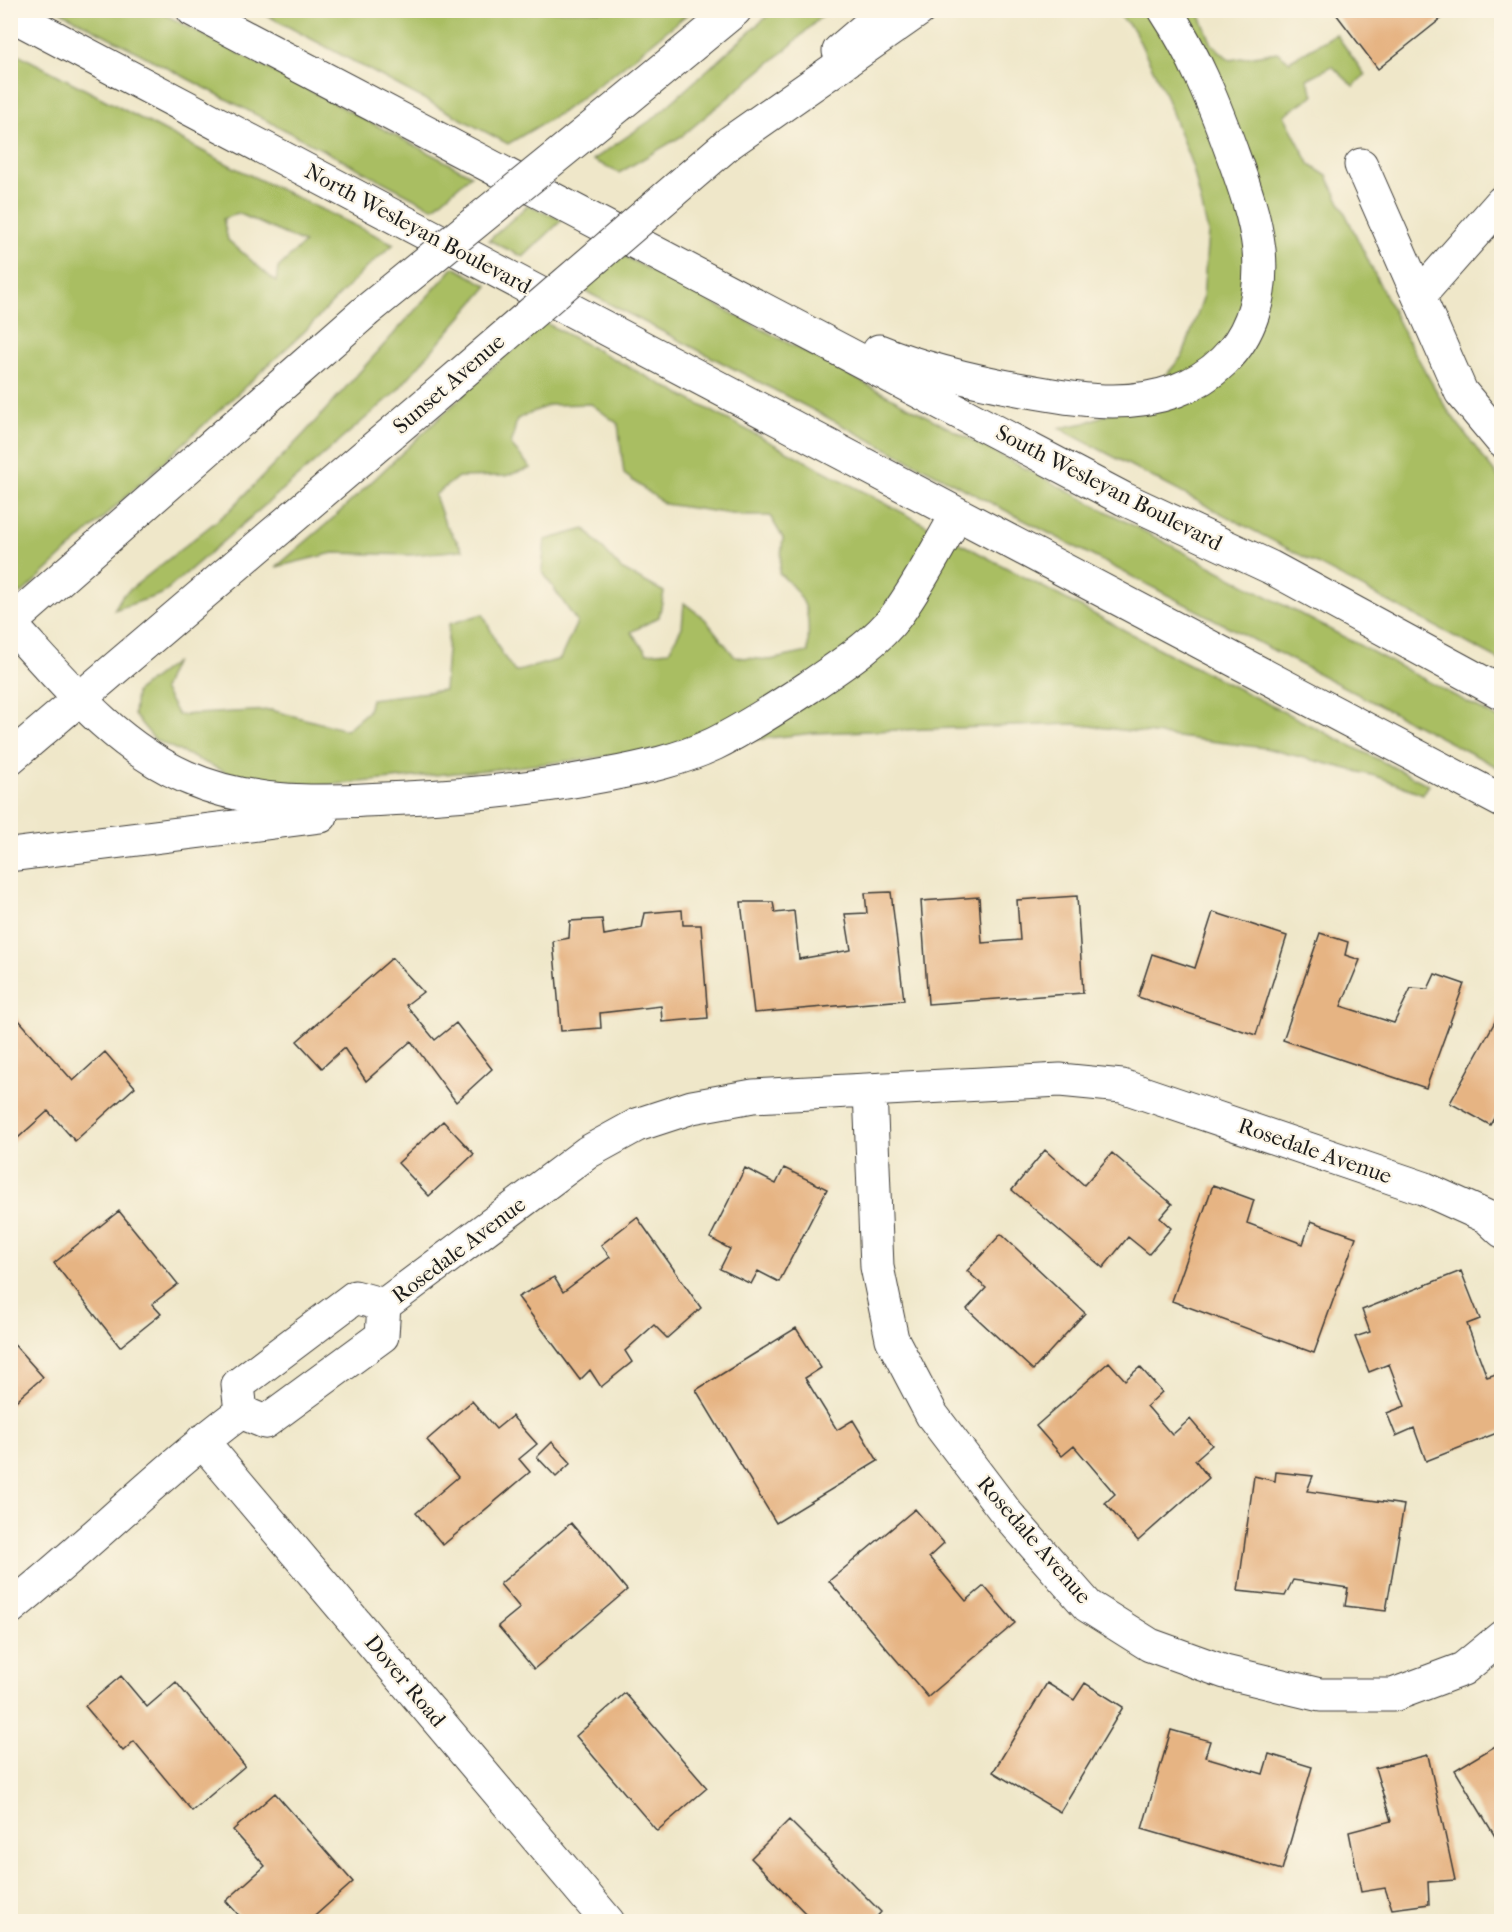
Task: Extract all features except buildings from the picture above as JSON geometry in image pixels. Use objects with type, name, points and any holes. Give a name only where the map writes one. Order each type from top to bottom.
[{"type":"main road","points":[[193,10],[716,284],[902,360],[957,377],[1079,399],[1116,401],[1169,392],[1203,380],[1228,359],[1246,329],[1255,303],[1259,273],[1259,251],[1248,197],[1195,61],[1165,10]]},
{"type":"main road","points":[[489,794],[352,801],[251,798],[188,778],[143,755],[79,698],[10,623],[365,312],[735,10]]},
{"type":"main road","name":"Sunset Avenue","points":[[10,758],[887,10]]},
{"type":"main road","points":[[729,143],[919,10]]},
{"type":"main road","name":"North Wesleyan Boulevard","points":[[10,14],[957,515]]},
{"type":"main road","points":[[1361,165],[1461,392],[1502,441]]},
{"type":"main road","points":[[1419,296],[1502,202]]},
{"type":"main road","name":"South Wesleyan Boulevard","points":[[716,284],[1124,499],[1270,567],[1502,693]]},
{"type":"main road","points":[[10,855],[489,794],[594,777],[675,759],[712,745],[760,719],[837,668],[880,633],[895,617],[957,515],[1502,801]]},
{"type":"main road","name":"Rosedale Avenue","points":[[241,1412],[238,1385],[355,1297],[384,1305],[588,1152],[637,1125],[692,1107],[753,1096],[1060,1080],[1122,1086],[1423,1188],[1487,1217],[1502,1231]]},
{"type":"main road","name":"Rosedale Avenue","points":[[870,1090],[877,1267],[892,1339],[932,1415],[1008,1515],[1088,1606],[1150,1646],[1225,1672],[1320,1695],[1393,1695],[1463,1669],[1502,1637]]},
{"type":"main road","points":[[10,1608],[62,1567],[202,1441],[241,1412],[265,1422],[382,1336],[384,1305]]},
{"type":"main road","name":"Dover Road","points":[[202,1441],[608,1922]]},
{"type":"green space","points":[[774,10],[827,11],[790,46],[682,136],[619,173],[593,160],[654,118]]},
{"type":"green space","points":[[59,11],[158,11],[471,175],[433,208]]},
{"type":"green space","points":[[259,11],[691,11],[562,112],[508,144]]},
{"type":"green space","points":[[1115,11],[1198,11],[1212,44],[1230,60],[1277,52],[1289,61],[1336,34],[1365,75],[1353,86],[1332,66],[1307,79],[1314,95],[1284,115],[1310,165],[1327,176],[1401,328],[1446,408],[1501,481],[1501,661],[1059,428],[1085,423],[1147,398],[1183,355],[1203,298],[1208,232],[1193,168],[1165,94],[1134,30]]},
{"type":"green space","points":[[10,50],[235,168],[394,244],[365,269],[304,332],[21,594],[10,590]],"holes":[[[238,213],[304,243],[278,268],[276,282],[228,240],[223,219]]]},
{"type":"green space","points":[[528,205],[562,220],[523,257],[489,240]]},
{"type":"green space","points":[[618,253],[1501,720],[1501,769],[581,289]]},
{"type":"green space","points":[[454,267],[488,286],[396,392],[162,594],[114,610],[122,596],[229,511],[303,435]]},
{"type":"green space","points":[[542,321],[1171,655],[1429,785],[1423,794],[1379,777],[1265,748],[1074,724],[814,733],[498,769],[319,786],[232,775],[155,740],[134,715],[136,692],[174,663],[163,689],[178,715],[271,710],[346,730],[368,711],[371,699],[444,690],[449,624],[483,614],[502,654],[515,672],[560,659],[577,622],[542,571],[545,540],[585,529],[621,569],[664,592],[659,617],[631,632],[647,653],[669,651],[682,627],[684,603],[705,619],[735,657],[770,660],[808,652],[806,608],[797,592],[779,573],[783,538],[770,516],[745,516],[665,504],[624,474],[618,424],[591,404],[549,405],[517,419],[511,445],[531,468],[505,476],[458,477],[435,495],[445,524],[463,550],[411,555],[333,553],[276,567],[330,521]]}]
